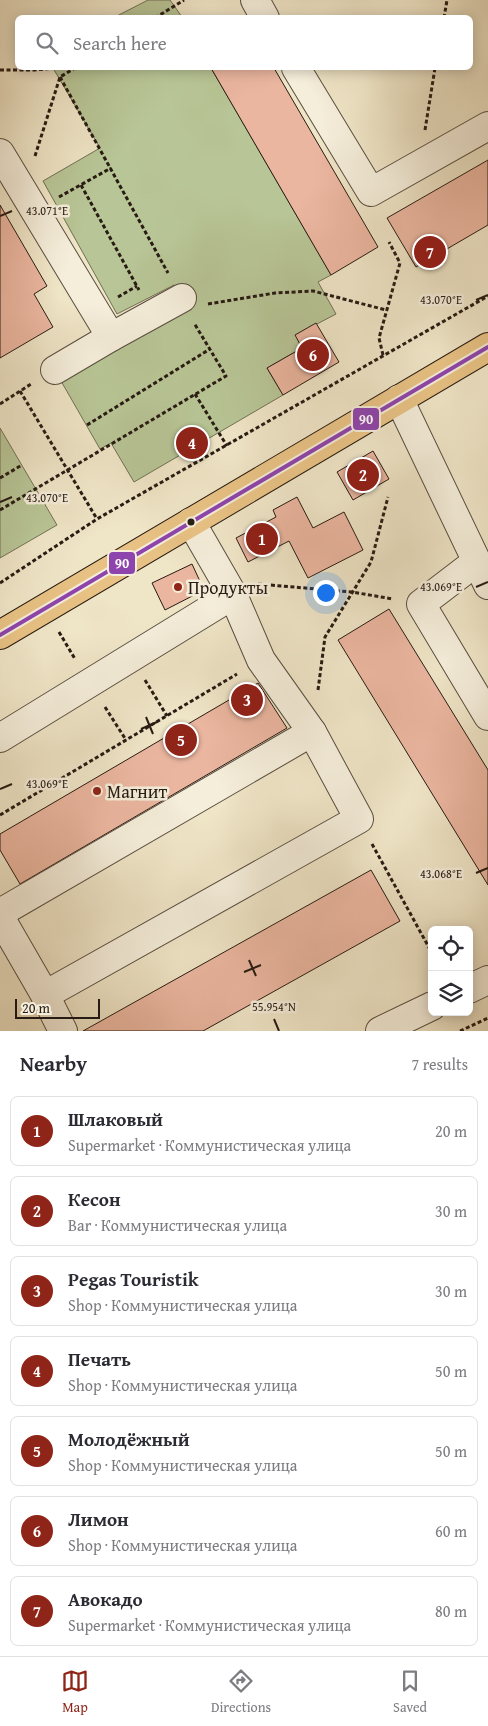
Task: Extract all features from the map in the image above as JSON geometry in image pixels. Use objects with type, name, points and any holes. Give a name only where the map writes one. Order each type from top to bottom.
[{"type":"main road","points":[[0,635],[488,347]]},
{"type":"street","points":[[255,0],[264,15]]},
{"type":"street","points":[[297,70],[371,192],[488,126]]},
{"type":"street","points":[[0,152],[111,337]]},
{"type":"street","points":[[55,370],[152,315],[184,303]]},
{"type":"street","points":[[399,399],[482,573],[421,604],[488,716]]},
{"type":"street","points":[[45,996],[359,819],[312,732],[262,660],[233,595],[191,522]]},
{"type":"street","points":[[0,738],[233,595]]},
{"type":"street","points":[[0,913],[312,732]]},
{"type":"street","points":[[0,917],[63,1031]]},
{"type":"street","points":[[473,987],[488,980]]},
{"type":"street","points":[[380,1031],[428,1008]]},
{"type":"path","points":[[160,15],[184,0]]},
{"type":"path","points":[[444,15],[447,0]]},
{"type":"path","points":[[0,70],[35,70]]},
{"type":"path","points":[[29,201],[60,77],[72,70]]},
{"type":"path","points":[[0,510],[226,376],[60,77]]},
{"type":"path","points":[[29,201],[81,185],[111,168]]},
{"type":"path","points":[[81,185],[152,315]]},
{"type":"path","points":[[383,355],[379,338],[400,263],[388,242]]},
{"type":"path","points":[[184,303],[313,291],[386,310]]},
{"type":"path","points":[[0,583],[97,519],[488,296]]},
{"type":"path","points":[[87,424],[210,349]]},
{"type":"path","points":[[0,404],[55,370]]},
{"type":"path","points":[[20,391],[97,519]]},
{"type":"path","points":[[195,394],[227,446]]},
{"type":"path","points":[[0,478],[22,465]]},
{"type":"path","points":[[312,732],[325,637],[371,562],[388,497]]},
{"type":"path","points":[[233,595],[255,583],[352,592],[421,604]]},
{"type":"path","points":[[131,658],[167,716]]},
{"type":"path","points":[[0,815],[262,660]]},
{"type":"path","points":[[359,819],[428,946]]},
{"type":"path","points":[[460,1031],[488,1018]]},
{"type":"green space","points":[[148,0],[170,0],[181,15],[119,15]]},
{"type":"green space","points":[[54,70],[212,70],[331,275],[318,282],[336,314],[296,335],[302,348],[267,368],[283,395],[134,482],[111,443],[100,449],[61,381],[182,298],[174,285],[117,314],[43,181],[100,148]]},
{"type":"green space","points":[[0,428],[57,525],[0,558]]},
{"type":"building","points":[[212,70],[275,70],[378,247],[331,275]]},
{"type":"building","points":[[488,160],[488,225],[416,267],[387,218]]},
{"type":"building","points":[[0,205],[47,286],[34,294],[53,327],[0,358]]},
{"type":"building","points":[[316,323],[339,362],[283,395],[267,368],[302,348],[295,335]]},
{"type":"building","points":[[373,451],[389,479],[353,500],[337,472]]},
{"type":"building","points":[[297,497],[313,528],[344,512],[363,550],[308,578],[289,541],[248,562],[236,538],[276,517],[273,510]]},
{"type":"building","name":"Продукты","points":[[192,564],[204,590],[165,610],[152,583]]},
{"type":"building","points":[[389,609],[488,770],[488,885],[338,640]]},
{"type":"building","points":[[258,683],[287,728],[20,884],[0,850],[0,834]]},
{"type":"building","points":[[371,870],[400,921],[203,1031],[83,1031]]},
{"type":"transit line","name":"90","points":[[0,635],[488,347]]},
{"type":"place","name":"Авокадо","points":[[430,252]]},
{"type":"place","name":"Лимон","points":[[313,355]]},
{"type":"place","name":"Печать","points":[[192,443]]},
{"type":"place","name":"Кесон","points":[[363,475]]},
{"type":"place","name":"Шлаковый","points":[[262,539]]},
{"type":"place","name":"Продукты","points":[[178,587]]},
{"type":"place","name":"Pegas Touristik","points":[[247,700]]},
{"type":"place","name":"Молодёжный","points":[[181,740]]},
{"type":"place","name":"Магнит","points":[[97,791]]}]
